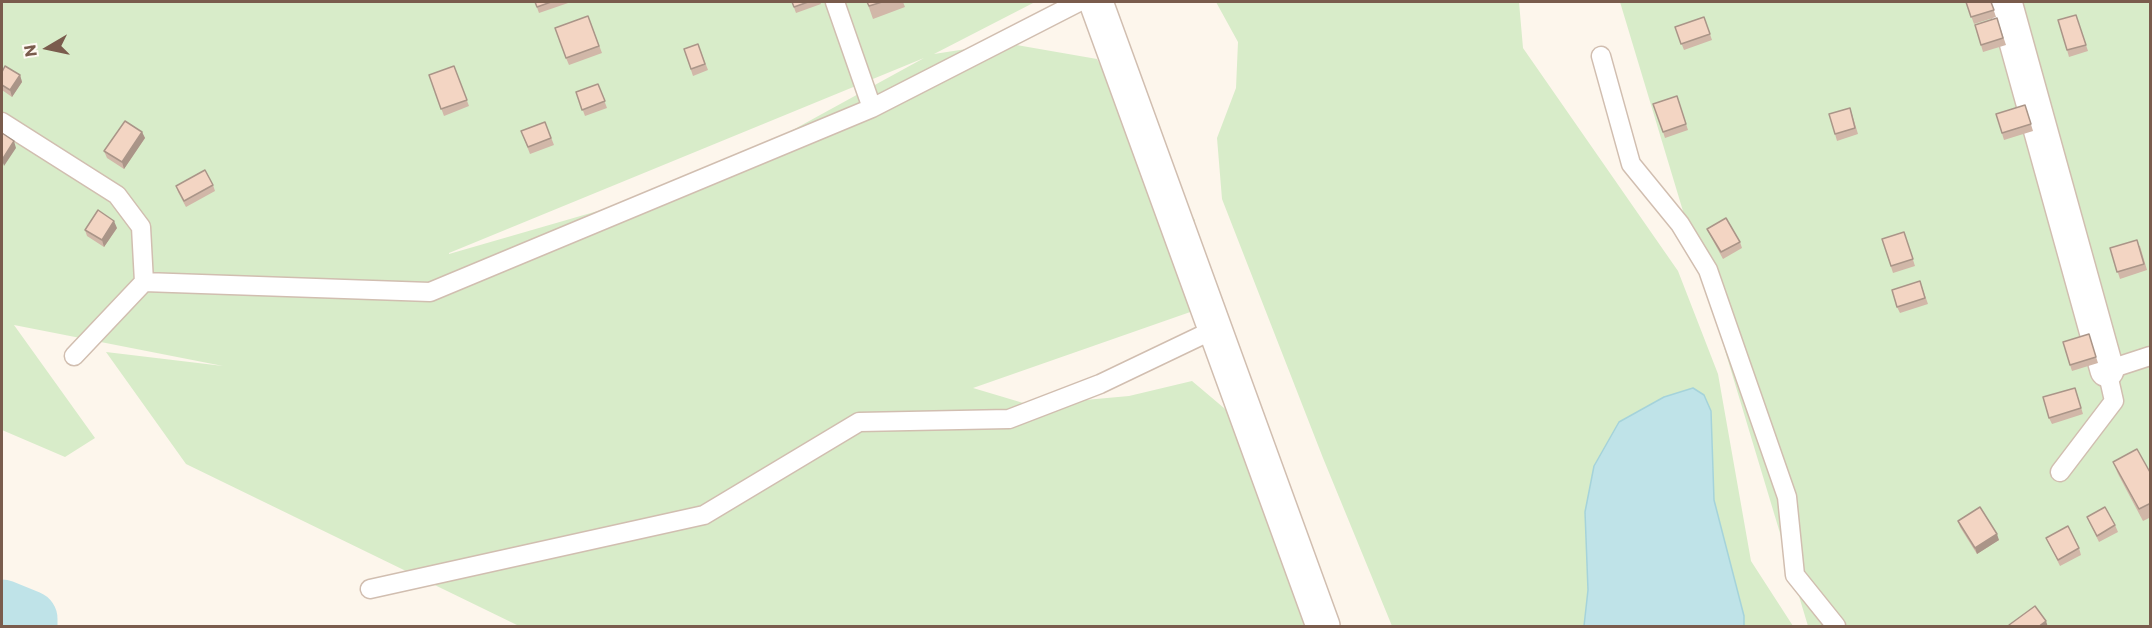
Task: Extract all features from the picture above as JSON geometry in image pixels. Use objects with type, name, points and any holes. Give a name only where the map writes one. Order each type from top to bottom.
[{"type":"street","points":[[1096,2],[1323,627]]},
{"type":"street","points":[[2006,2],[2107,370]]},
{"type":"lane","points":[[836,2],[872,108]]},
{"type":"lane","points":[[144,282],[430,292],[872,108],[1079,2]]},
{"type":"lane","points":[[1601,56],[1631,164],[1680,224],[1708,270],[1787,497],[1795,575],[1836,627]]},
{"type":"lane","points":[[2,122],[117,195],[141,227],[144,282],[74,356]]},
{"type":"lane","points":[[370,589],[704,515],[859,422],[1009,419],[1100,384],[1215,329]]},
{"type":"lane","points":[[2060,472],[2114,401],[2107,370],[2151,356]]},
{"type":"green space","points":[[2,2],[1035,2],[934,54],[1005,43],[1097,59],[1154,165],[1195,220],[1196,310],[973,388],[1030,405],[1129,396],[1192,381],[1237,419],[1265,489],[1306,626],[519,626],[186,464],[106,352],[223,366],[14,325],[95,438],[65,457],[2,430]],"holes":[[[924,58],[698,182],[449,254]]]},
{"type":"green space","points":[[1216,2],[1519,2],[1523,48],[1678,271],[1718,374],[1751,561],[1793,626],[1744,626],[1744,616],[1714,500],[1711,411],[1585,512],[1588,590],[1584,626],[1392,626],[1323,458],[1222,199],[1217,138],[1236,88],[1238,42]]},
{"type":"green space","points":[[1620,2],[2150,2],[2150,626],[1808,626]]},
{"type":"water","points":[[1693,388],[1704,395],[1711,411],[1714,500],[1744,616],[1744,626],[1584,626],[1588,590],[1585,512],[1594,466],[1619,422],[1664,397]]},
{"type":"building","points":[[535,2],[551,2],[537,7]]},
{"type":"building","points":[[792,2],[808,2],[794,7]]},
{"type":"building","points":[[867,2],[882,2],[869,6]]},
{"type":"building","points":[[1966,2],[1991,2],[1994,10],[1971,17]]},
{"type":"building","points":[[2076,15],[2086,45],[2067,50],[2058,20]]},
{"type":"building","points":[[588,16],[599,46],[566,58],[555,28]]},
{"type":"building","points":[[1704,17],[1710,34],[1681,44],[1675,27]]},
{"type":"building","points":[[1997,18],[2003,38],[1981,45],[1975,25]]},
{"type":"building","points":[[698,44],[705,64],[691,69],[684,49]]},
{"type":"building","points":[[5,66],[20,75],[10,90],[2,85],[2,72]]},
{"type":"building","points":[[454,66],[467,100],[441,109],[429,75]]},
{"type":"building","points":[[598,84],[605,101],[582,110],[576,92]]},
{"type":"building","points":[[1677,96],[1686,124],[1663,132],[1653,104]]},
{"type":"building","points":[[2025,105],[2031,124],[2002,133],[1996,114]]},
{"type":"building","points":[[1850,108],[1855,128],[1835,134],[1829,114]]},
{"type":"building","points":[[125,121],[142,132],[122,162],[104,151]]},
{"type":"building","points":[[545,122],[551,138],[528,147],[521,131]]},
{"type":"building","points":[[2,133],[14,141],[2,160]]},
{"type":"building","points":[[205,170],[213,185],[184,201],[176,186]]},
{"type":"building","points":[[98,210],[114,221],[102,240],[85,230]]},
{"type":"building","points":[[1726,218],[1740,242],[1721,252],[1707,229]]},
{"type":"building","points":[[1904,232],[1913,259],[1891,266],[1882,239]]},
{"type":"building","points":[[2137,240],[2144,264],[2117,272],[2110,248]]},
{"type":"building","points":[[1920,281],[1925,298],[1897,307],[1892,290]]},
{"type":"building","points":[[2089,334],[2096,357],[2070,365],[2063,342]]},
{"type":"building","points":[[2075,388],[2081,408],[2049,418],[2043,397]]},
{"type":"building","points":[[2137,449],[2151,474],[2151,503],[2139,509],[2113,462]]},
{"type":"building","points":[[1980,507],[1997,534],[1975,548],[1958,521]]},
{"type":"building","points":[[2105,507],[2115,525],[2097,536],[2087,517]]},
{"type":"building","points":[[2068,526],[2079,548],[2058,560],[2046,538]]},
{"type":"building","points":[[2035,606],[2046,621],[2038,627],[2010,627],[2009,625]]},
{"type":"waterway","points":[[2,608],[29,619],[29,626]]}]
